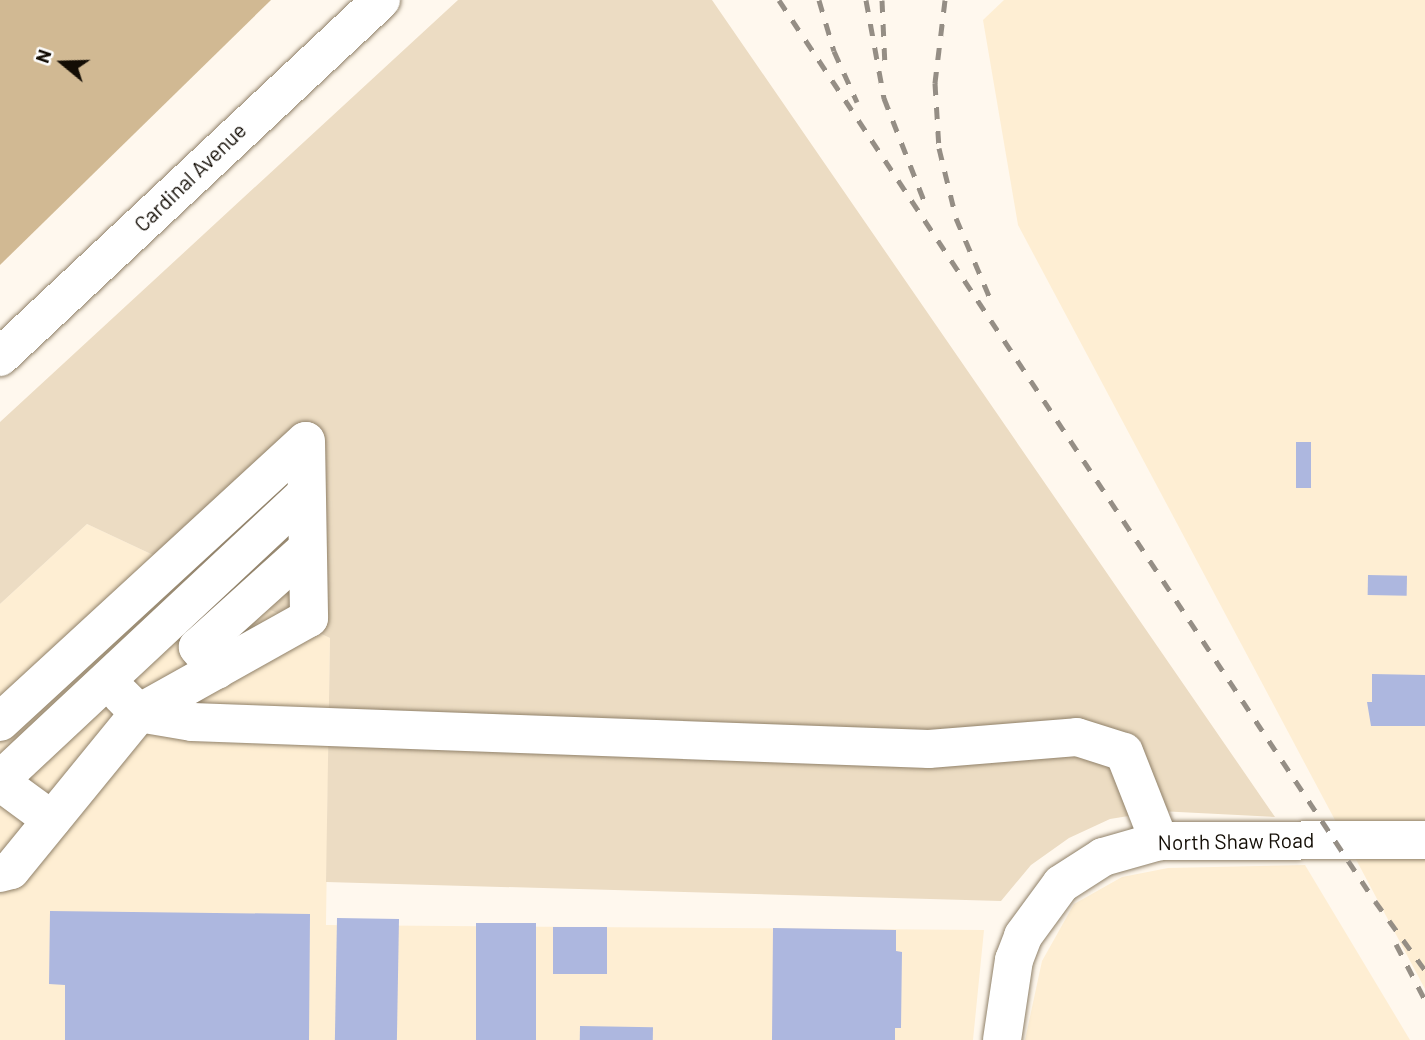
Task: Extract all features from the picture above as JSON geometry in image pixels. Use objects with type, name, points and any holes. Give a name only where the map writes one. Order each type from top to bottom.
[{"type":"street","name":"Cardinal Avenue","points":[[0,357],[381,0]]},
{"type":"street","points":[[0,722],[306,441],[304,496],[309,618],[208,658]]},
{"type":"street","points":[[52,820],[0,781],[304,496]]},
{"type":"street","points":[[0,873],[11,870],[139,713],[208,658],[307,549]]},
{"type":"street","points":[[184,553],[208,586]]},
{"type":"street","points":[[172,620],[208,658]]},
{"type":"street","points":[[86,643],[108,680],[139,713],[192,722],[929,750],[1077,737],[1124,752],[1159,841]]},
{"type":"street","name":"North Shaw Road","points":[[1002,1040],[1014,960],[1044,903],[1081,869],[1121,850],[1159,841],[1425,840]]},
{"type":"shaded area","points":[[0,0],[271,0],[0,265]]},
{"type":"shaded area","points":[[458,0],[712,0],[1275,817],[1159,811],[1110,819],[1069,838],[1031,865],[1001,901],[326,882],[330,638],[87,524],[0,604],[0,422]]},
{"type":"shaded area","points":[[1004,0],[1425,0],[1425,989],[1018,225],[983,20]]},
{"type":"shaded area","points":[[87,524],[330,638],[326,925],[984,930],[973,1040],[0,1040],[0,604]]},
{"type":"shaded area","points":[[1305,865],[1410,1040],[1025,1040],[1042,961],[1074,904],[1122,877],[1168,868]]},
{"type":"building","points":[[1296,442],[1311,442],[1311,488],[1296,488]]},
{"type":"building","points":[[1368,575],[1407,576],[1407,596],[1368,595]]},
{"type":"building","points":[[1372,674],[1425,675],[1425,726],[1371,726],[1367,702],[1372,702]]},
{"type":"building","points":[[50,911],[310,914],[309,1040],[65,1040],[65,985],[49,984]]},
{"type":"building","points":[[337,918],[399,919],[397,1040],[335,1040]]},
{"type":"building","points":[[476,923],[536,923],[536,1040],[476,1040]]},
{"type":"building","points":[[553,927],[607,927],[607,974],[553,974]]},
{"type":"building","points":[[773,928],[896,930],[896,951],[902,952],[901,1028],[895,1028],[895,1040],[772,1040]]},
{"type":"building","points":[[580,1026],[653,1027],[653,1040],[580,1040]]},
{"type":"railway","points":[[779,0],[1375,901],[1425,970]]},
{"type":"railway","points":[[819,0],[834,51],[857,102]]},
{"type":"railway","points":[[866,0],[884,98],[925,203]]},
{"type":"railway","points":[[882,0],[885,66]]},
{"type":"railway","points":[[945,0],[935,83],[939,148],[956,218],[992,303]]},
{"type":"railway","points":[[1396,944],[1425,1000]]}]
